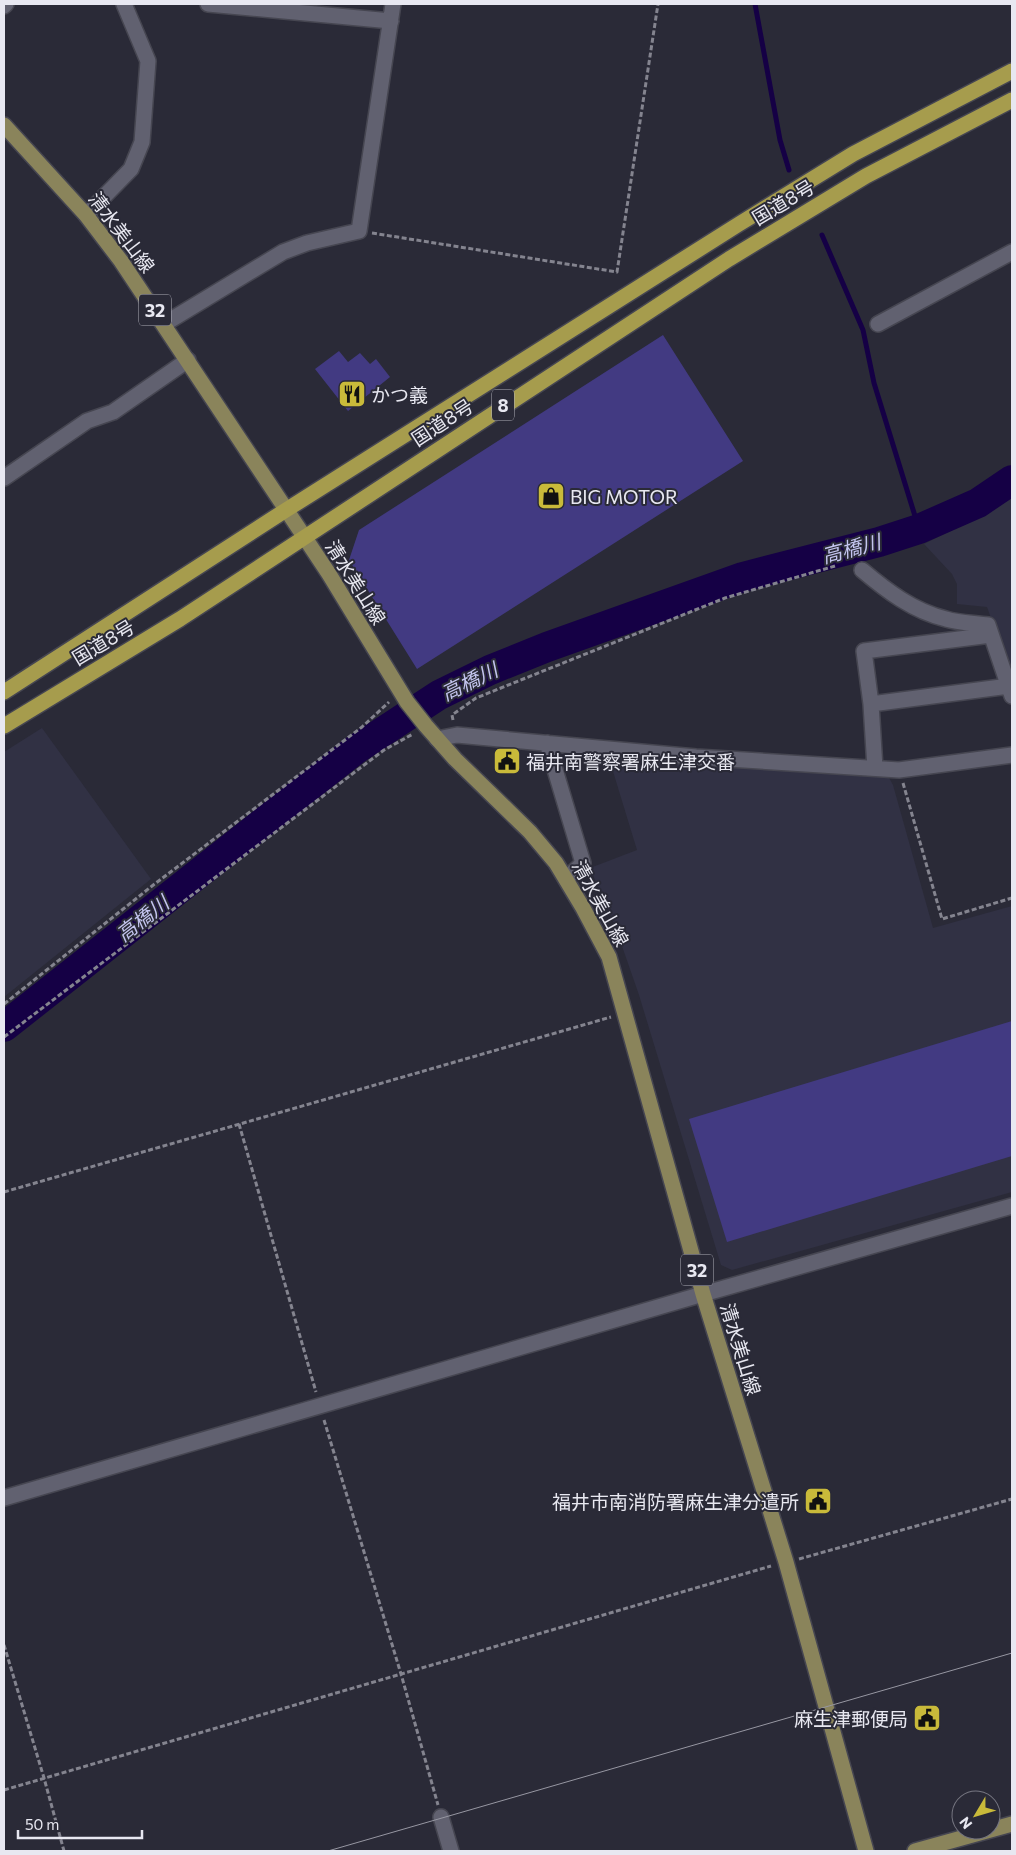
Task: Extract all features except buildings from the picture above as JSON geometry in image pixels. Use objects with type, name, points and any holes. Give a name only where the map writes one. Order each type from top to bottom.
[{"type":"highway","name":"国道8号","points":[[4,692],[286,510],[853,154],[1012,71]]},
{"type":"highway","name":"国道8号","points":[[4,726],[180,619],[729,259],[866,176],[1012,100]]},
{"type":"main road","name":"清水美山線","points":[[4,125],[86,215],[121,260],[329,574],[404,696],[437,739],[530,832],[556,863],[609,957],[704,1294],[786,1562],[866,1851]]},
{"type":"main road","points":[[915,1851],[1012,1824]]},
{"type":"street","points":[[86,215],[131,169],[142,142],[148,61],[124,4]]},
{"type":"street","points":[[208,4],[391,22]]},
{"type":"street","points":[[164,324],[283,252],[307,243],[359,231],[394,4]]},
{"type":"street","points":[[878,324],[1012,252]]},
{"type":"street","points":[[4,478],[87,421],[112,412],[188,360]]},
{"type":"street","points":[[862,570],[891,594],[920,610],[946,620],[988,624],[1011,691],[871,704]]},
{"type":"street","points":[[875,768],[871,704],[864,651],[991,635]]},
{"type":"street","points":[[437,739],[457,735],[696,757],[899,770],[1012,755]]},
{"type":"street","points":[[547,743],[583,863],[566,879]]},
{"type":"street","points":[[4,1498],[1012,1206]]},
{"type":"street","points":[[441,1817],[451,1851]]},
{"type":"path","points":[[359,231],[617,272],[658,4]]},
{"type":"path","points":[[457,735],[452,715],[476,698],[725,598],[834,566]]},
{"type":"path","points":[[4,1004],[160,880],[404,696]]},
{"type":"path","points":[[4,1037],[384,750],[426,726]]},
{"type":"path","points":[[899,770],[942,919],[1012,898]]},
{"type":"path","points":[[4,1192],[625,1013]]},
{"type":"path","points":[[239,1124],[320,1406],[401,1674],[441,1817]]},
{"type":"path","points":[[4,1790],[1012,1498]]},
{"type":"path","points":[[4,1645],[64,1851]]},
{"type":"shaded area","points":[[1012,497],[1012,677],[987,607],[957,604],[957,584],[952,574],[924,544],[996,508]]},
{"type":"shaded area","points":[[42,728],[151,879],[4,997],[4,752]]},
{"type":"shaded area","points":[[608,755],[888,776],[893,785],[933,928],[1012,906],[1012,1192],[732,1270],[721,1265],[639,995],[615,926],[590,868],[637,850]]},
{"type":"waterway","points":[[755,4],[780,140],[789,170]]},
{"type":"waterway","points":[[822,235],[863,330],[874,383],[919,529]]},
{"type":"waterway","name":"高橋川","points":[[4,1027],[355,750],[439,695],[490,670],[547,647],[743,577],[879,542],[919,529],[978,503],[1012,480]]},
{"type":"tram line","points":[[328,1851],[1012,1653]]},
{"type":"place","name":"かつ義","points":[[352,394]]},
{"type":"place","name":"BIG MOTOR","points":[[551,496]]},
{"type":"place","name":"福井南警察署麻生津交番","points":[[507,761]]},
{"type":"place","name":"福井市南消防署麻生津分遣所","points":[[818,1501]]},
{"type":"place","name":"麻生津郵便局","points":[[927,1718]]}]
